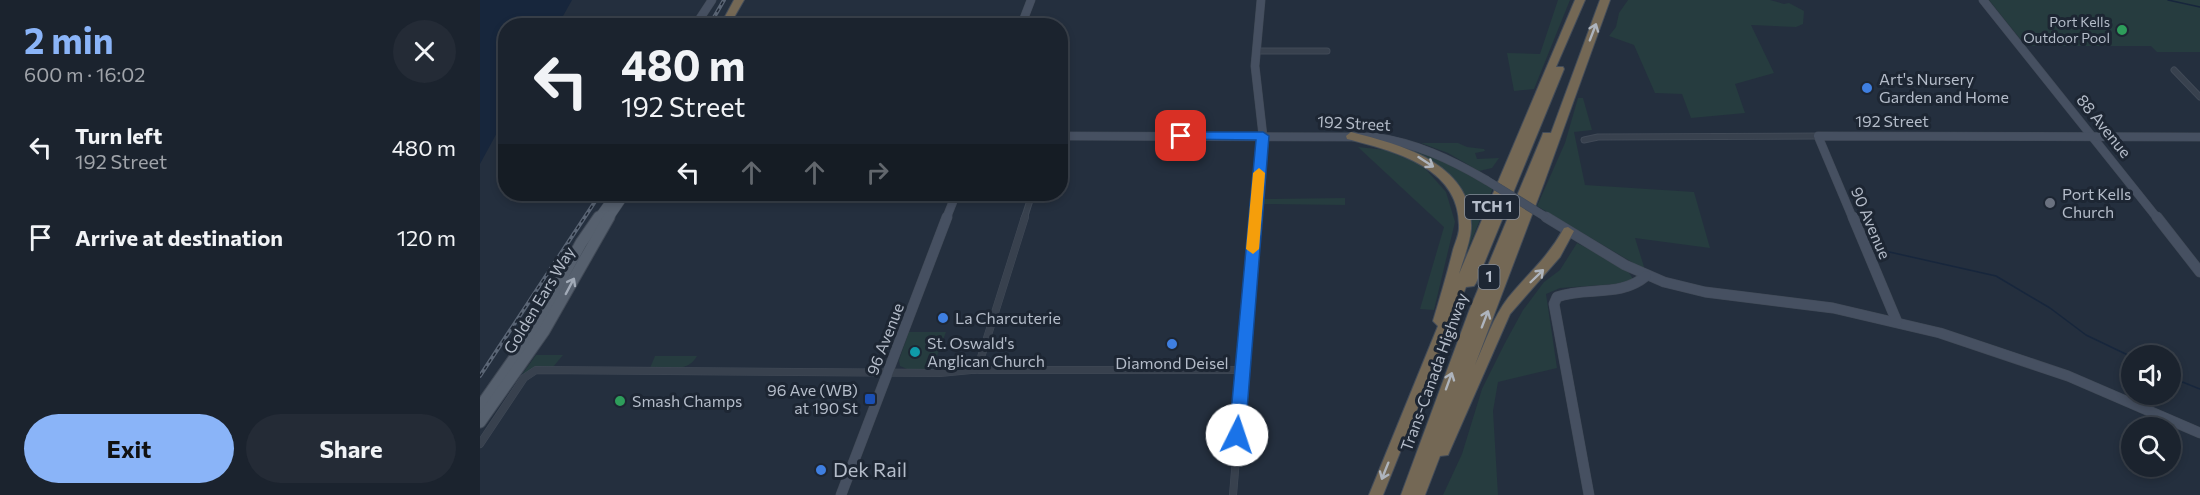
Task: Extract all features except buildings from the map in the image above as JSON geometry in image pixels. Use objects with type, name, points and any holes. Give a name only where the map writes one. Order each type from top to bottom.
[{"type":"highway","points":[[729,18],[739,0]]},
{"type":"highway","points":[[735,18],[745,0]]},
{"type":"highway","name":"Trans-Canada Highway","points":[[1376,495],[1505,175],[1581,0]]},
{"type":"highway","name":"Trans-Canada Highway","points":[[1415,494],[1475,311],[1605,0]]},
{"type":"highway","points":[[1351,136],[1414,154],[1435,168],[1453,186],[1462,207],[1465,229],[1424,378]]},
{"type":"highway","points":[[1415,494],[1440,459],[1505,312],[1522,290],[1554,258],[1568,231]]},
{"type":"main road","points":[[700,18],[712,0]]},
{"type":"main road","points":[[1024,18],[1031,0]]},
{"type":"main road","points":[[1261,0],[1255,78],[1263,136]]},
{"type":"main road","name":"88 Avenue","points":[[1983,0],[2200,272]]},
{"type":"main road","name":"192 Street","points":[[1068,136],[1351,136],[1389,139],[1420,146],[1486,180],[1646,276],[1687,289],[1814,305],[1955,337],[2112,393],[2200,433]]},
{"type":"main road","name":"192 Street","points":[[1818,136],[2200,136]]},
{"type":"main road","name":"90 Avenue","points":[[1818,136],[1897,322]]},
{"type":"main road","name":"Golden Ears Way","points":[[480,407],[532,333],[581,243],[611,201]]},
{"type":"main road","name":"Golden Ears Way","points":[[480,423],[544,331],[598,233],[620,201]]},
{"type":"main road","name":"96 Avenue","points":[[841,495],[953,201]]},
{"type":"main road","points":[[1589,495],[1554,308],[1557,297],[1568,293],[1631,288],[1646,276]]},
{"type":"street","points":[[1256,51],[1327,51]]},
{"type":"street","points":[[2174,70],[2200,97]]},
{"type":"street","points":[[1233,495],[1263,136]]},
{"type":"street","name":"192 Street","points":[[1584,140],[1605,137],[1818,136]]},
{"type":"street","points":[[977,370],[1030,201]]},
{"type":"street","points":[[480,444],[524,378],[532,372],[940,373],[977,370],[1242,370]]},
{"type":"green space","points":[[1558,0],[1570,0],[1534,89],[1514,91],[1507,53],[1540,54]]},
{"type":"green space","points":[[1628,0],[1770,0],[1789,3],[1804,11],[1803,24],[1796,27],[1751,25],[1774,73],[1735,84],[1745,113],[1691,118],[1682,94],[1655,93],[1634,45],[1609,36],[1616,27],[1619,13]]},
{"type":"green space","points":[[1989,0],[2200,0],[2200,52],[2157,52],[2151,46],[2026,46]]},
{"type":"green space","points":[[1578,98],[1583,98],[1592,130],[1574,132],[1585,185],[1694,192],[1710,248],[1635,238],[1645,270],[1537,206],[1565,143]]},
{"type":"green space","points":[[1396,143],[1454,163],[1463,172],[1493,188],[1459,271],[1464,245],[1459,192],[1395,145]]},
{"type":"green space","points":[[1421,143],[1458,143],[1467,147],[1484,149],[1485,151],[1475,153],[1477,159],[1499,158],[1492,168],[1479,171],[1448,153]]},
{"type":"green space","points":[[1358,147],[1386,150],[1422,165],[1446,192],[1455,222],[1434,310],[1420,309],[1444,227]]},
{"type":"green space","points":[[1345,198],[1345,205],[1263,204],[1264,199]]},
{"type":"green space","points":[[1577,243],[1626,268],[1633,279],[1630,283],[1560,288],[1546,294],[1557,368],[1498,382],[1493,411],[1498,495],[1443,495],[1462,454],[1482,389],[1505,343],[1523,310],[1544,282],[1560,270]]},
{"type":"green space","points":[[909,332],[946,332],[932,369],[907,369],[900,366],[899,360]]},
{"type":"green space","points":[[536,355],[563,355],[553,367],[521,376]]},
{"type":"green space","points":[[655,356],[697,356],[683,367],[650,368]]},
{"type":"water","points":[[480,0],[572,0],[562,18],[498,18],[498,131],[480,164]]},
{"type":"waterway","points":[[2168,0],[2200,7]]},
{"type":"waterway","points":[[1885,251],[1996,276],[2050,308],[2086,335],[2121,352]]},
{"type":"waterway","points":[[2181,381],[2200,389]]},
{"type":"railway","points":[[714,18],[724,0]]},
{"type":"railway","points":[[480,376],[595,201]]},
{"type":"slow traffic","points":[[1253,249],[1259,173]]},
{"type":"place","name":"Port Kells Outdoor Pool","points":[[2122,30]]},
{"type":"place","name":"Art's Nursery Garden and Home","points":[[1867,88]]},
{"type":"place","name":"Port Kells Church","points":[[2050,203]]},
{"type":"place","name":"La Charcuterie","points":[[943,318]]},
{"type":"place","name":"Diamond Deisel","points":[[1172,344]]},
{"type":"place","name":"St. Oswald's Anglican Church","points":[[915,352]]},
{"type":"place","name":"96 Ave (WB) at 190 St","points":[[870,399]]},
{"type":"place","name":"Smash Champs","points":[[620,401]]},
{"type":"place","name":"Dek Rail","points":[[821,470]]},
{"type":"route","points":[[1181,136],[1263,136],[1237,435]]}]
